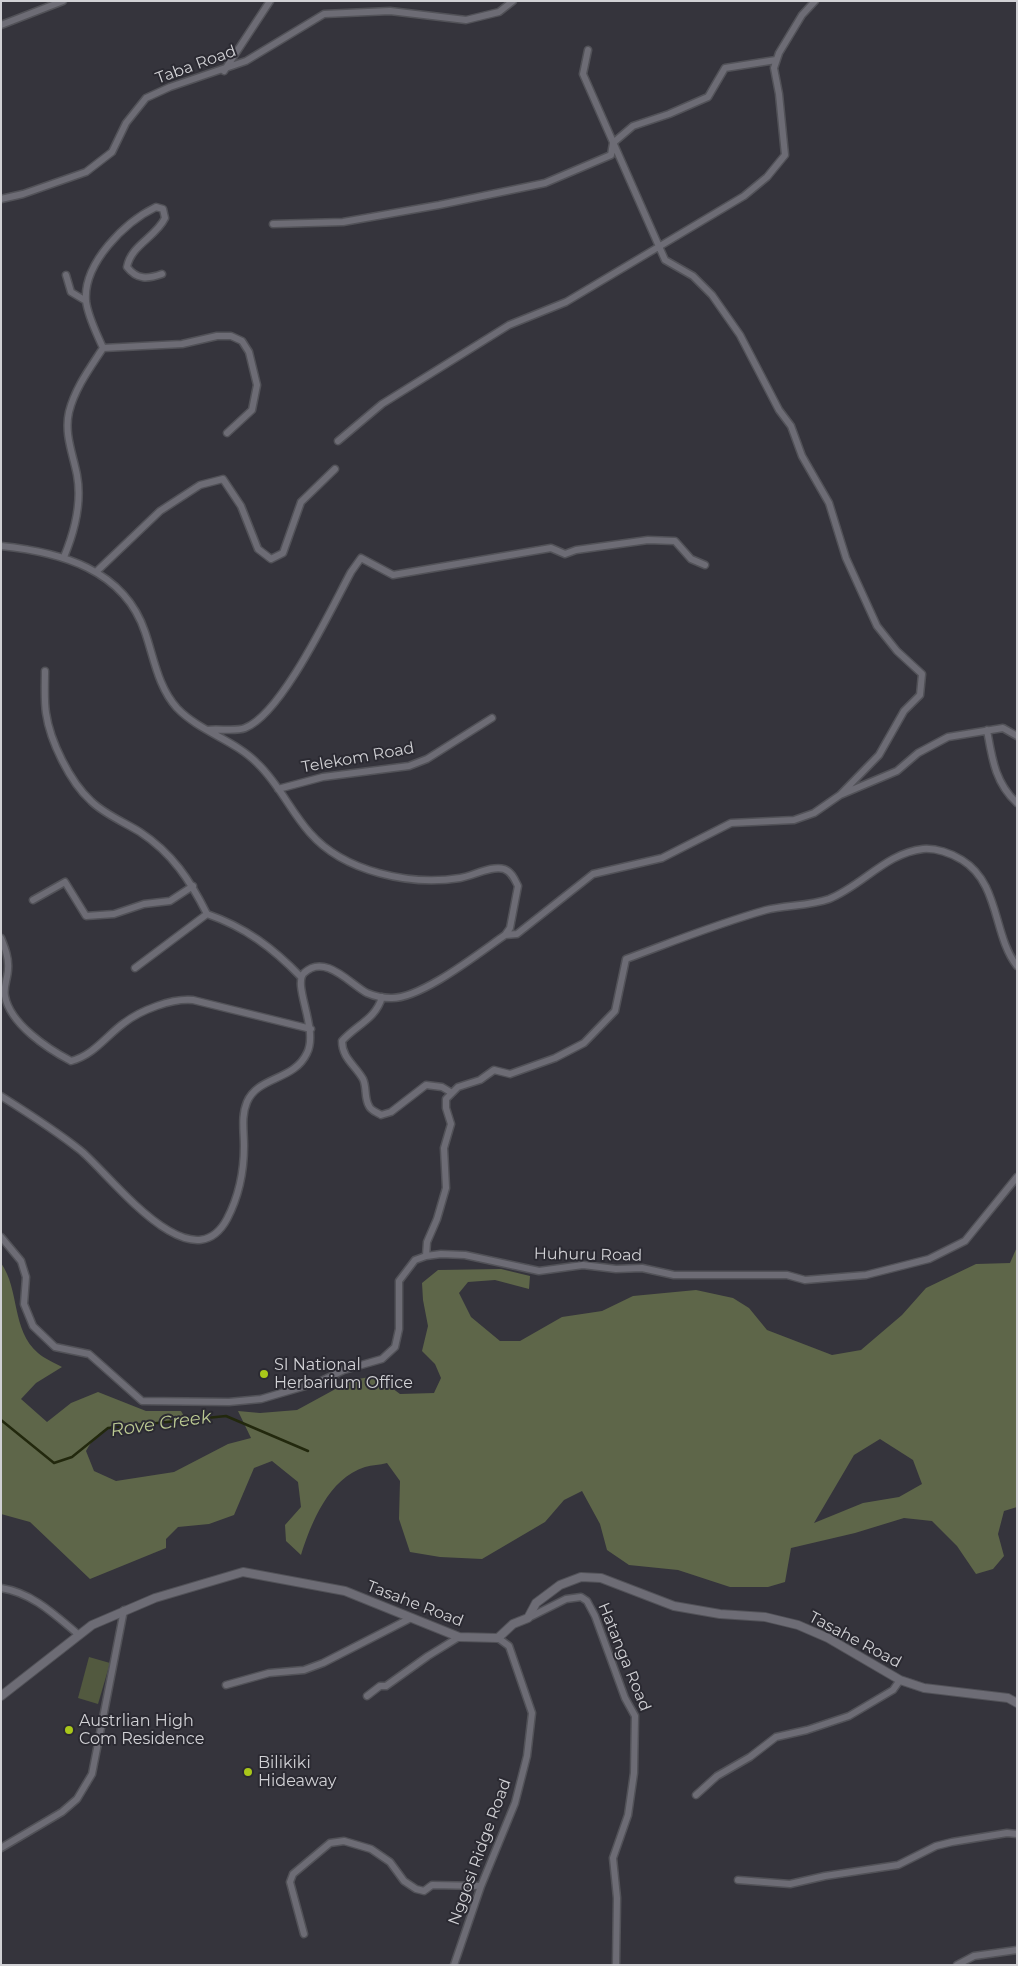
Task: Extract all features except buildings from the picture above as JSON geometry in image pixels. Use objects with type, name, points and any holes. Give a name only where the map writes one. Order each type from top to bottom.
[{"type":"street","points":[[1,25],[63,1]]},
{"type":"street","points":[[224,71],[270,1]]},
{"type":"street","name":"Taba Road","points":[[1,199],[23,194],[86,172],[112,152],[126,123],[146,98],[170,87],[224,71],[246,61],[324,14],[390,11],[466,20],[499,12],[513,1]]},
{"type":"street","points":[[338,441],[382,404],[509,325],[566,302],[744,196],[767,177],[785,156],[779,94],[774,68],[776,60],[802,15],[815,1]]},
{"type":"street","points":[[505,935],[511,936],[523,930],[593,874],[662,858],[730,823],[794,820],[814,813],[840,795],[879,755],[904,711],[920,695],[922,674],[897,651],[877,626],[846,558],[829,503],[802,456],[791,426],[779,410],[740,335],[712,295],[693,276],[666,260],[583,74],[588,50]]},
{"type":"street","points":[[272,224],[343,222],[439,206],[545,183],[611,155],[613,143],[633,126],[708,97],[725,68],[776,60]]},
{"type":"street","points":[[103,348],[86,301],[91,276],[102,254],[120,232],[156,207],[163,209],[165,218],[161,227],[129,257],[127,267],[132,274],[145,279],[162,274]]},
{"type":"street","points":[[66,275],[71,292],[86,301]]},
{"type":"street","points":[[103,348],[182,344],[217,336],[231,336],[242,341],[249,352],[257,385],[252,410],[227,433]]},
{"type":"street","points":[[64,557],[72,540],[77,512],[78,477],[68,442],[69,413],[80,384],[103,348]]},
{"type":"street","points":[[96,572],[160,511],[200,485],[223,479],[241,506],[258,549],[271,559],[282,553],[301,502],[335,469]]},
{"type":"street","points":[[207,730],[244,729],[262,718],[286,686],[351,572],[361,558],[393,575],[551,548],[565,554],[576,550],[648,540],[675,541],[691,559],[705,565]]},
{"type":"street","points":[[1,546],[64,557],[81,563],[96,572],[122,595],[135,611],[144,629],[160,681],[169,698],[183,713],[257,763],[278,788],[310,834],[322,845],[375,872],[415,881],[440,881],[462,878],[498,868],[505,869],[510,873],[518,886],[510,928],[505,935],[424,988],[403,997],[382,998],[369,994],[331,969],[311,968],[300,977],[299,985],[311,1029],[308,1053],[300,1065],[289,1074],[262,1085],[247,1102],[244,1118],[241,1180],[234,1202],[221,1228],[205,1238],[194,1240],[182,1237],[153,1221],[81,1151],[1,1096]]},
{"type":"street","points":[[45,671],[46,713],[62,760],[91,801],[142,833],[177,862],[193,886],[207,914],[230,922],[256,937],[280,955],[300,977]]},
{"type":"street","name":"Telekom Road","points":[[278,788],[323,777],[410,766],[427,759],[492,718]]},
{"type":"street","points":[[840,795],[897,771],[918,753],[948,737],[1003,728],[1017,736]]},
{"type":"street","points":[[987,730],[996,775],[1001,786],[1017,803]]},
{"type":"street","points":[[1,1237],[21,1261],[26,1277],[24,1304],[33,1326],[55,1347],[89,1354],[142,1401],[229,1402],[261,1399],[320,1382],[344,1370],[382,1359],[395,1347],[399,1329],[399,1280],[415,1260],[426,1256],[427,1242],[438,1220],[446,1188],[444,1148],[451,1124],[446,1108],[446,1099],[458,1087],[480,1080],[494,1070],[510,1074],[555,1058],[584,1043],[615,1011],[626,959],[767,910],[829,899],[899,855],[923,849],[944,851],[964,860],[978,874],[992,900],[1008,948],[1017,966]]},
{"type":"street","points":[[33,900],[65,882],[86,916],[114,914],[144,904],[170,901],[193,886]]},
{"type":"street","points":[[135,968],[207,914]]},
{"type":"street","points":[[1,938],[8,970],[5,996],[12,1014],[24,1027],[58,1054],[71,1061],[91,1051],[124,1022],[145,1011],[178,1000],[193,1000],[311,1029]]},
{"type":"street","points":[[382,998],[373,1016],[349,1032],[342,1041],[342,1049],[348,1060],[364,1080],[366,1101],[370,1109],[382,1115],[391,1112],[426,1085],[442,1087],[452,1093]]},
{"type":"street","name":"Huhuru Road","points":[[426,1256],[441,1254],[465,1255],[539,1271],[583,1265],[616,1269],[642,1268],[674,1275],[787,1275],[804,1280],[866,1275],[929,1259],[965,1240],[1017,1177]]},
{"type":"street","name":"Tasahe Road","points":[[1,1696],[92,1625],[124,1610],[199,1584],[243,1572],[345,1592],[459,1638],[498,1638],[513,1624],[528,1618],[536,1604],[560,1585],[580,1577],[601,1578],[642,1592],[674,1606],[720,1614],[765,1617],[798,1625],[828,1638],[900,1680],[924,1688],[1008,1698],[1017,1703]]},
{"type":"street","points":[[1,1588],[18,1591],[41,1603],[79,1635]]},
{"type":"street","name":"Hatanga Road","points":[[528,1618],[566,1599],[580,1597],[587,1601],[595,1616],[625,1698],[635,1716],[634,1773],[628,1815],[613,1858],[617,1898],[616,1965]]},
{"type":"street","points":[[1,1848],[69,1806],[77,1799],[92,1774],[124,1610]]},
{"type":"street","points":[[226,1685],[270,1673],[304,1670],[323,1663],[412,1618]]},
{"type":"street","points":[[367,1696],[380,1686],[386,1686],[428,1656],[459,1638]]},
{"type":"street","name":"Nggosi Ridge Road","points":[[454,1965],[481,1886],[515,1803],[527,1756],[532,1713],[509,1646],[498,1638]]},
{"type":"street","points":[[696,1795],[716,1776],[750,1757],[776,1736],[849,1716],[893,1690],[900,1680]]},
{"type":"street","points":[[738,1880],[790,1884],[825,1876],[898,1865],[936,1846],[952,1842],[1007,1833],[1017,1834]]},
{"type":"street","points":[[304,1934],[290,1882],[293,1874],[330,1843],[344,1841],[371,1848],[390,1862],[404,1881],[416,1890],[424,1891],[432,1885],[481,1886]]},
{"type":"street","points":[[957,1965],[974,1956],[1017,1950]]},
{"type":"green space","points":[[1017,1247],[1017,1507],[1004,1511],[998,1534],[1004,1556],[993,1569],[976,1574],[957,1546],[932,1521],[904,1518],[855,1533],[791,1548],[785,1582],[768,1587],[730,1587],[678,1570],[629,1565],[607,1550],[600,1524],[582,1491],[564,1500],[545,1522],[482,1559],[440,1557],[410,1552],[399,1519],[400,1481],[387,1463],[365,1467],[341,1481],[323,1503],[310,1529],[301,1555],[286,1541],[285,1525],[301,1507],[298,1482],[272,1461],[254,1468],[234,1515],[209,1524],[178,1527],[166,1539],[166,1548],[90,1579],[30,1522],[1,1514],[1,1263],[11,1285],[19,1322],[29,1344],[38,1353],[62,1367],[36,1383],[21,1399],[47,1422],[71,1403],[98,1392],[146,1411],[181,1411],[185,1418],[170,1422],[119,1424],[107,1428],[96,1437],[86,1451],[94,1471],[116,1481],[174,1472],[228,1444],[251,1438],[238,1411],[260,1413],[297,1410],[352,1380],[376,1376],[400,1394],[434,1393],[441,1378],[435,1364],[422,1351],[428,1326],[422,1283],[438,1270],[501,1269],[530,1276],[529,1289],[495,1280],[468,1282],[459,1293],[471,1317],[500,1341],[520,1341],[562,1317],[602,1311],[633,1296],[696,1290],[733,1298],[749,1308],[767,1330],[832,1355],[861,1350],[902,1315],[926,1288],[976,1264],[1010,1263]],"holes":[[[880,1439],[913,1460],[922,1484],[899,1497],[863,1503],[814,1523],[854,1455]]]},
{"type":"green space","points":[[89,1657],[110,1663],[98,1704],[78,1698]]},
{"type":"waterway","name":"Rove Creek","points":[[1,1420],[54,1463],[72,1457],[108,1428],[226,1416],[308,1451]]},
{"type":"place","name":"SI National Herbarium Office","points":[[264,1374]]},
{"type":"place","name":"Austrlian High Com Residence","points":[[69,1730]]},
{"type":"place","name":"Bilikiki Hideaway","points":[[248,1772]]}]
